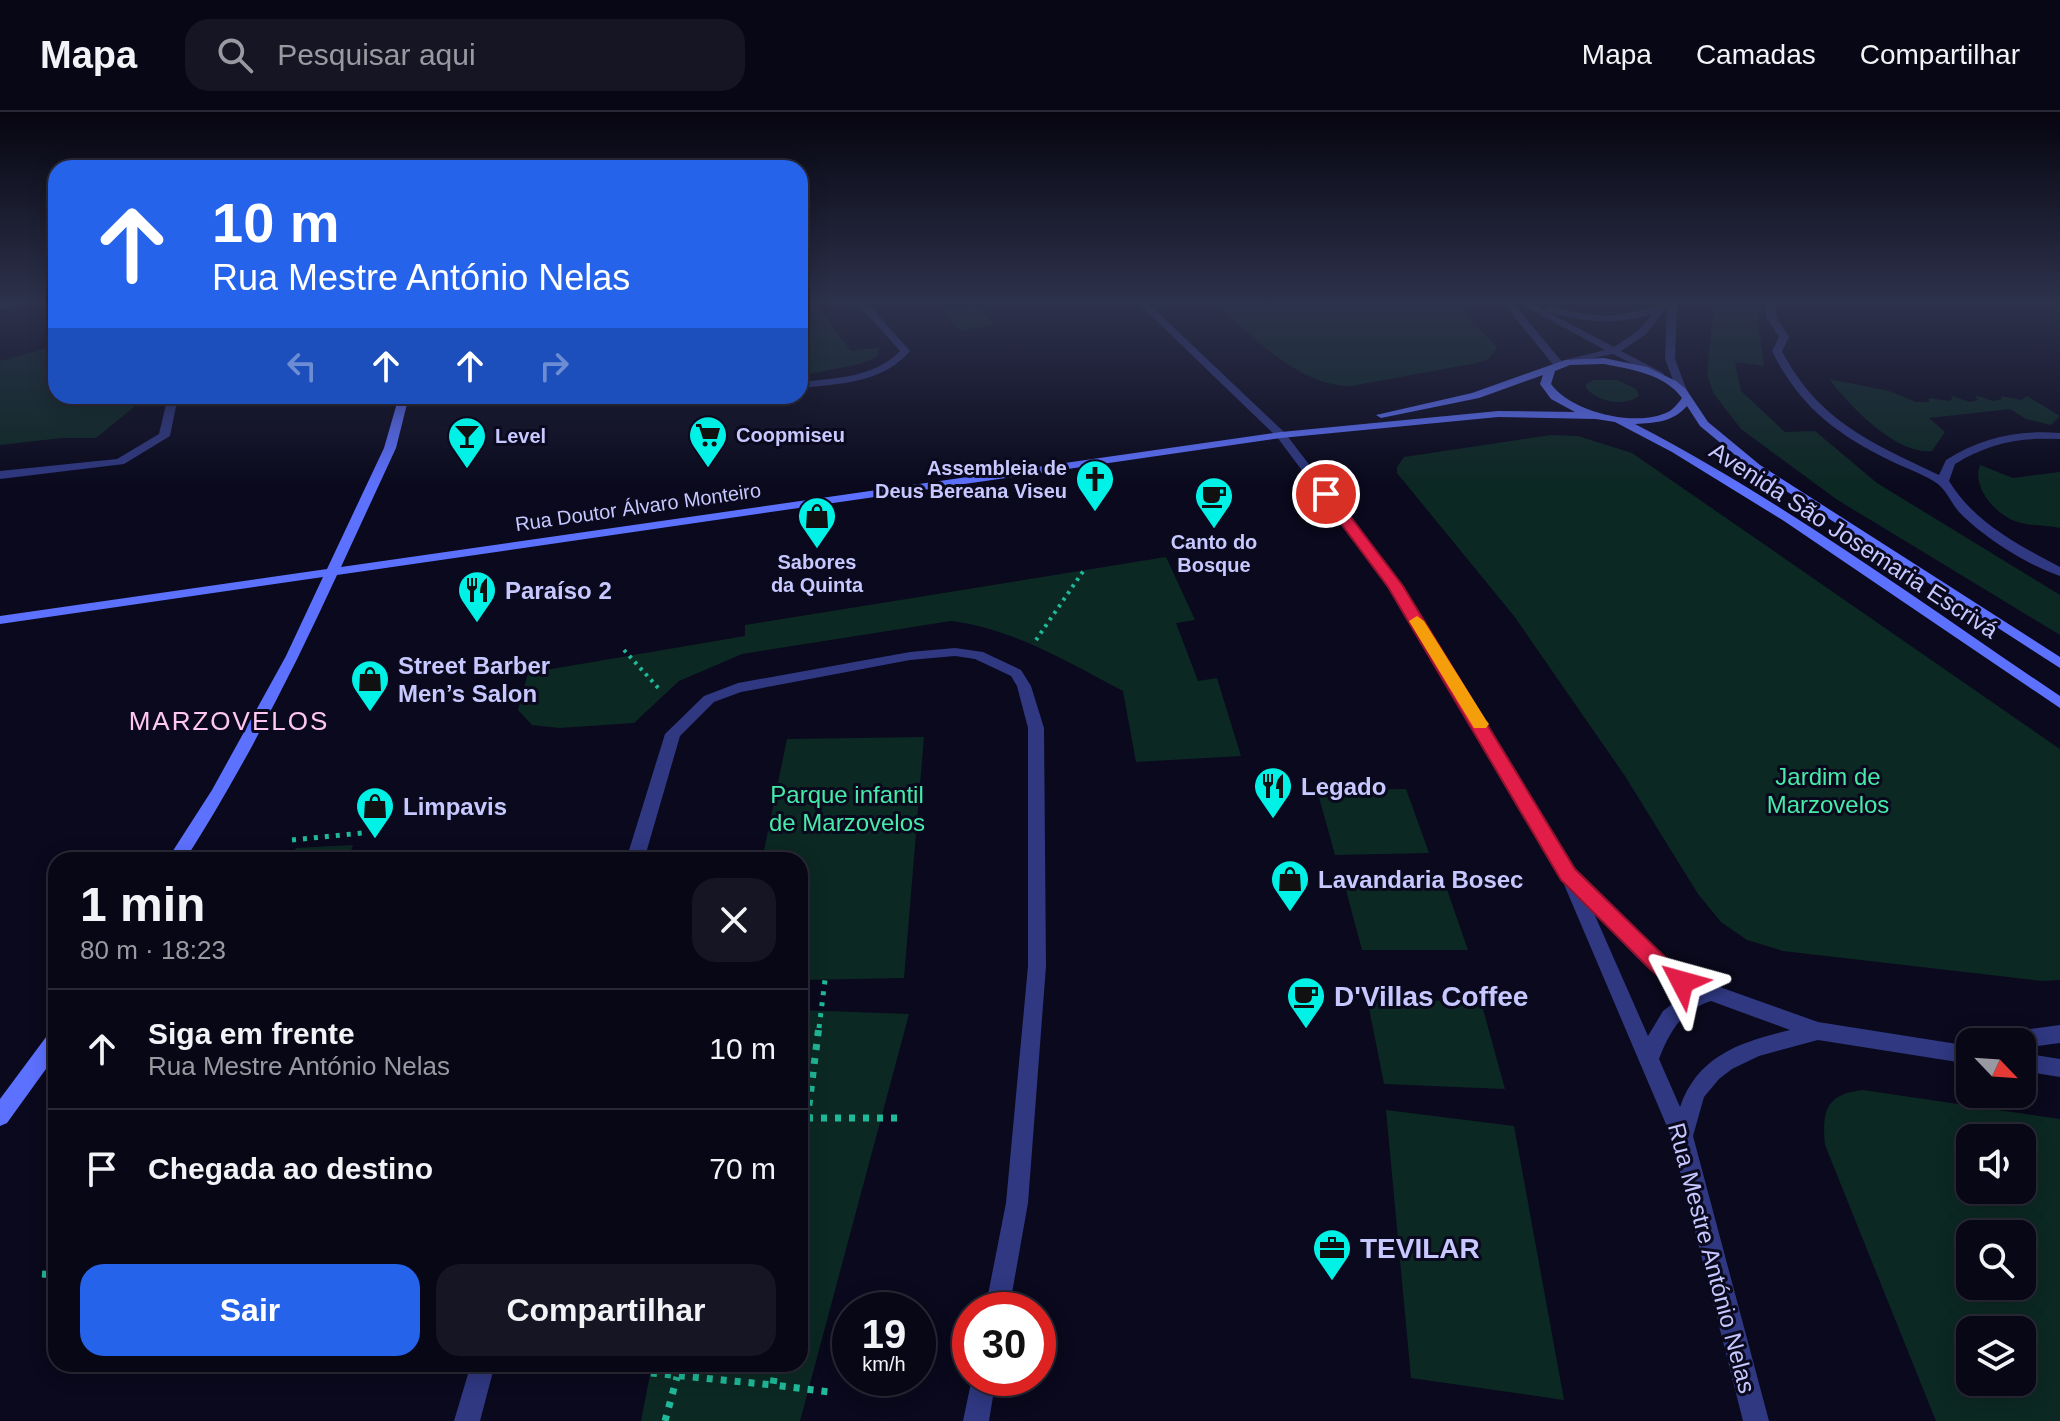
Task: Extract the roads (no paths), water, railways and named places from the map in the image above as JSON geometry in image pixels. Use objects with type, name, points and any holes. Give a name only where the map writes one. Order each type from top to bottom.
[{"type":"street","points":[[808,384],[869,374],[896,364]]},
{"type":"street","name":"Rua Mestre António Nelas","points":[[1207,364],[1281,435],[1395,586],[1568,874],[1682,1136],[1756,1421]]},
{"type":"street","points":[[1563,364],[1544,376],[1543,384],[1549,393],[1576,410],[1619,420],[1660,420],[1675,416],[1683,409],[1684,396],[1672,364]]},
{"type":"street","name":"Avenida São Josemaria Escrivá","points":[[1559,365],[1618,364]]},
{"type":"street","name":"Avenida São Josemaria Escrivá","points":[[1624,364],[1659,375],[1684,396],[1704,424],[1756,467],[2060,663]]},
{"type":"street","points":[[1639,364],[1659,375]]},
{"type":"street","points":[[1782,364],[1805,400],[1834,425],[1943,481],[1951,497],[1985,528],[2060,572]]},
{"type":"street","name":"Rua Doutor Álvaro Monteiro","points":[[1281,435],[1475,396],[1559,365]]},
{"type":"street","points":[[0,475],[120,462],[164,436],[171,404]]},
{"type":"street","points":[[181,852],[262,718],[390,448],[402,404]]},
{"type":"street","name":"Rua Doutor Álvaro Monteiro","points":[[0,620],[1281,435],[1498,414],[1596,416]]},
{"type":"street","name":"Avenida São Josemaria Escrivá","points":[[1619,420],[1671,446],[1736,485],[2060,703]]},
{"type":"street","points":[[1943,481],[1950,462],[1988,441],[2005,436],[2060,436]]},
{"type":"street","points":[[637,852],[673,734],[709,699],[738,688],[910,656],[955,652],[978,655],[1016,673],[1024,686],[1036,728],[1037,966],[1017,1203],[1000,1292]]},
{"type":"street","points":[[1568,874],[1657,963],[1682,982],[1818,1031],[1956,1053]]},
{"type":"street","points":[[1649,1058],[1662,1023],[1685,1000],[1709,993]]},
{"type":"street","points":[[1682,1136],[1700,1085],[1725,1064],[1749,1050],[1818,1031]]},
{"type":"street","points":[[2036,1037],[2060,1034]]},
{"type":"street","points":[[1932,1049],[1956,1046]]},
{"type":"street","points":[[0,1116],[48,1050]]},
{"type":"street","points":[[2036,1064],[2060,1068]]},
{"type":"street","points":[[467,1421],[481,1372]]},
{"type":"street","points":[[976,1421],[981,1396]]},
{"type":"place","name":"Coopmiseu","points":[[708,469]]},
{"type":"place","name":"Level","points":[[467,470]]},
{"type":"place","name":"Assembleia de Deus Bereana Viseu","points":[[1095,513]]},
{"type":"place","name":"Canto do Bosque","points":[[1214,530]]},
{"type":"place","name":"Sabores da Quinta","points":[[817,550]]},
{"type":"place","name":"Paraíso 2","points":[[477,624]]},
{"type":"place","name":"Street Barber Men’s Salon","points":[[370,713]]},
{"type":"place","name":"Legado","points":[[1273,820]]},
{"type":"place","name":"Limpavis","points":[[375,840]]},
{"type":"place","name":"Lavandaria Bosec","points":[[1290,913]]},
{"type":"place","name":"D'Villas Coffee","points":[[1306,1030]]},
{"type":"place","name":"TEVILAR","points":[[1332,1282]]},
{"type":"district","name":"MARZOVELOS","points":[[229,721]]},
{"type":"park label","name":"Jardim de Marzovelos","points":[[1828,790]]},
{"type":"park label","name":"Parque infantil de Marzovelos","points":[[847,808]]}]
